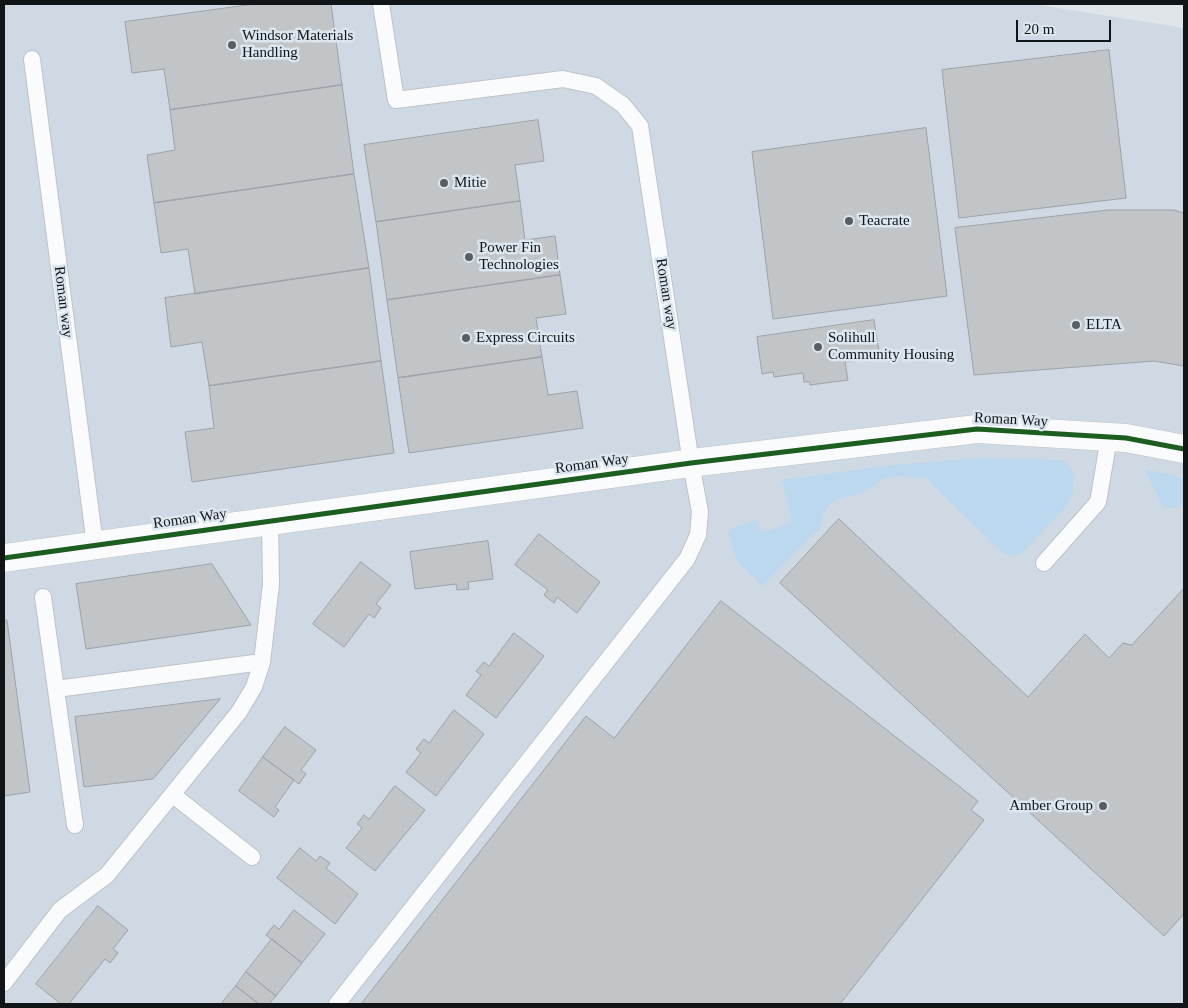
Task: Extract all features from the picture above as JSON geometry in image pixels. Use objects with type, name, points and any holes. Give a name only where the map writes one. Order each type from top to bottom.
[{"type":"street","name":"Roman Way","points":[[4,558],[691,463],[977,429],[1126,438],[1184,449]]},
{"type":"lane","name":"Roman way","points":[[337,1004],[688,559],[698,535],[700,512],[640,126],[623,105],[596,86],[563,79],[396,100],[381,4]]},
{"type":"lane","name":"Roman way","points":[[32,59],[94,546]]},
{"type":"lane","points":[[1044,563],[1098,502],[1109,438]]},
{"type":"lane","points":[[4,983],[60,910],[107,875],[239,712],[254,687],[262,662],[271,584],[270,521]]},
{"type":"lane","points":[[43,597],[75,825]]},
{"type":"lane","points":[[56,689],[262,662]]},
{"type":"lane","points":[[172,795],[252,857]]},
{"type":"shaded area","points":[[4,4],[1033,4],[1184,28],[1184,1004],[4,1004]]},
{"type":"shaded area","points":[[980,458],[1061,460],[1066,462],[1074,473],[1073,493],[1068,505],[1021,554],[1010,556],[1003,553],[926,478],[899,476],[887,478],[867,491],[832,503],[827,508],[822,525],[763,586],[737,561],[728,532],[733,528],[757,520],[761,533],[792,522],[782,480],[892,465]]},
{"type":"shaded area","points":[[1145,469],[1184,478],[1184,507],[1163,508]]},
{"type":"building","name":"Windsor Materials Handling","points":[[255,4],[331,4],[342,85],[170,110],[164,69],[132,73],[125,22]]},
{"type":"building","points":[[1109,50],[1126,198],[959,218],[942,70]]},
{"type":"building","points":[[342,85],[354,174],[154,203],[147,155],[175,150],[170,110]]},
{"type":"building","name":"Mitie","points":[[538,120],[544,161],[515,165],[520,201],[376,222],[364,145]]},
{"type":"building","name":"Teacrate","points":[[926,128],[947,296],[773,319],[752,152]]},
{"type":"building","points":[[354,174],[369,268],[195,294],[188,249],[161,253],[154,203]]},
{"type":"building","name":"Power Fin Technologies","points":[[520,201],[525,240],[555,236],[560,275],[387,300],[376,222]]},
{"type":"building","name":"ELTA","points":[[1108,210],[1174,210],[1184,213],[1184,366],[1154,361],[974,375],[955,228]]},
{"type":"building","points":[[369,268],[381,361],[209,386],[202,342],[171,347],[165,298]]},
{"type":"building","name":"Express Circuits","points":[[560,275],[566,314],[536,318],[542,357],[398,378],[387,300]]},
{"type":"building","name":"Solihull Community Housing","points":[[874,320],[880,357],[845,362],[848,380],[810,385],[810,382],[804,382],[803,373],[774,377],[773,372],[762,374],[757,337]]},
{"type":"building","points":[[542,357],[548,395],[577,391],[583,428],[409,453],[398,378]]},
{"type":"building","points":[[381,361],[394,453],[192,482],[185,432],[214,428],[209,386]]},
{"type":"building","name":"Amber Group","points":[[839,519],[1028,697],[1085,634],[1109,658],[1123,643],[1132,645],[1184,588],[1184,914],[1164,936],[780,583]]},
{"type":"building","points":[[539,534],[600,582],[577,613],[557,597],[554,603],[544,595],[548,590],[515,565]]},
{"type":"building","points":[[488,541],[493,579],[468,582],[469,589],[457,590],[456,584],[415,589],[410,552]]},
{"type":"building","points":[[361,562],[391,585],[376,604],[381,608],[374,618],[369,614],[344,647],[313,624]]},
{"type":"building","points":[[212,564],[251,625],[86,649],[76,584]]},
{"type":"building","points":[[721,601],[978,801],[971,810],[984,820],[840,1004],[361,1004],[586,716],[614,738]]},
{"type":"building","points":[[4,620],[7,620],[30,792],[4,796]]},
{"type":"building","points":[[514,633],[544,656],[496,718],[466,695],[481,675],[476,671],[484,662],[489,666]]},
{"type":"building","points":[[220,699],[153,779],[84,787],[75,717]]},
{"type":"building","points":[[454,710],[484,734],[436,796],[406,772],[421,753],[416,749],[424,739],[429,743]]},
{"type":"building","points":[[285,727],[316,750],[301,770],[306,774],[299,784],[263,757]]},
{"type":"building","points":[[263,757],[294,780],[275,807],[279,810],[274,817],[239,791]]},
{"type":"building","points":[[395,786],[425,810],[375,871],[346,848],[362,828],[357,824],[364,815],[369,819]]},
{"type":"building","points":[[300,848],[316,861],[320,856],[330,863],[326,868],[358,894],[335,924],[277,878]]},
{"type":"building","points":[[98,906],[128,930],[113,949],[118,953],[110,963],[105,959],[69,1004],[61,1004],[36,984]]},
{"type":"building","points":[[294,910],[325,934],[302,963],[266,935],[274,925],[279,929]]},
{"type":"building","points":[[272,939],[302,963],[276,996],[246,972]]},
{"type":"building","points":[[246,972],[276,996],[269,1004],[259,1004],[236,986]]},
{"type":"building","points":[[236,986],[259,1004],[221,1004]]},
{"type":"cycle path","points":[[4,558],[691,463],[977,429],[1126,438],[1184,449]]},
{"type":"place","name":"Windsor Materials Handling","points":[[232,45]]},
{"type":"place","name":"Mitie","points":[[444,183]]},
{"type":"place","name":"Teacrate","points":[[849,221]]},
{"type":"place","name":"Power Fin Technologies","points":[[469,257]]},
{"type":"place","name":"ELTA","points":[[1076,325]]},
{"type":"place","name":"Express Circuits","points":[[466,338]]},
{"type":"place","name":"Solihull Community Housing","points":[[818,347]]},
{"type":"place","name":"Amber Group","points":[[1103,806]]}]
